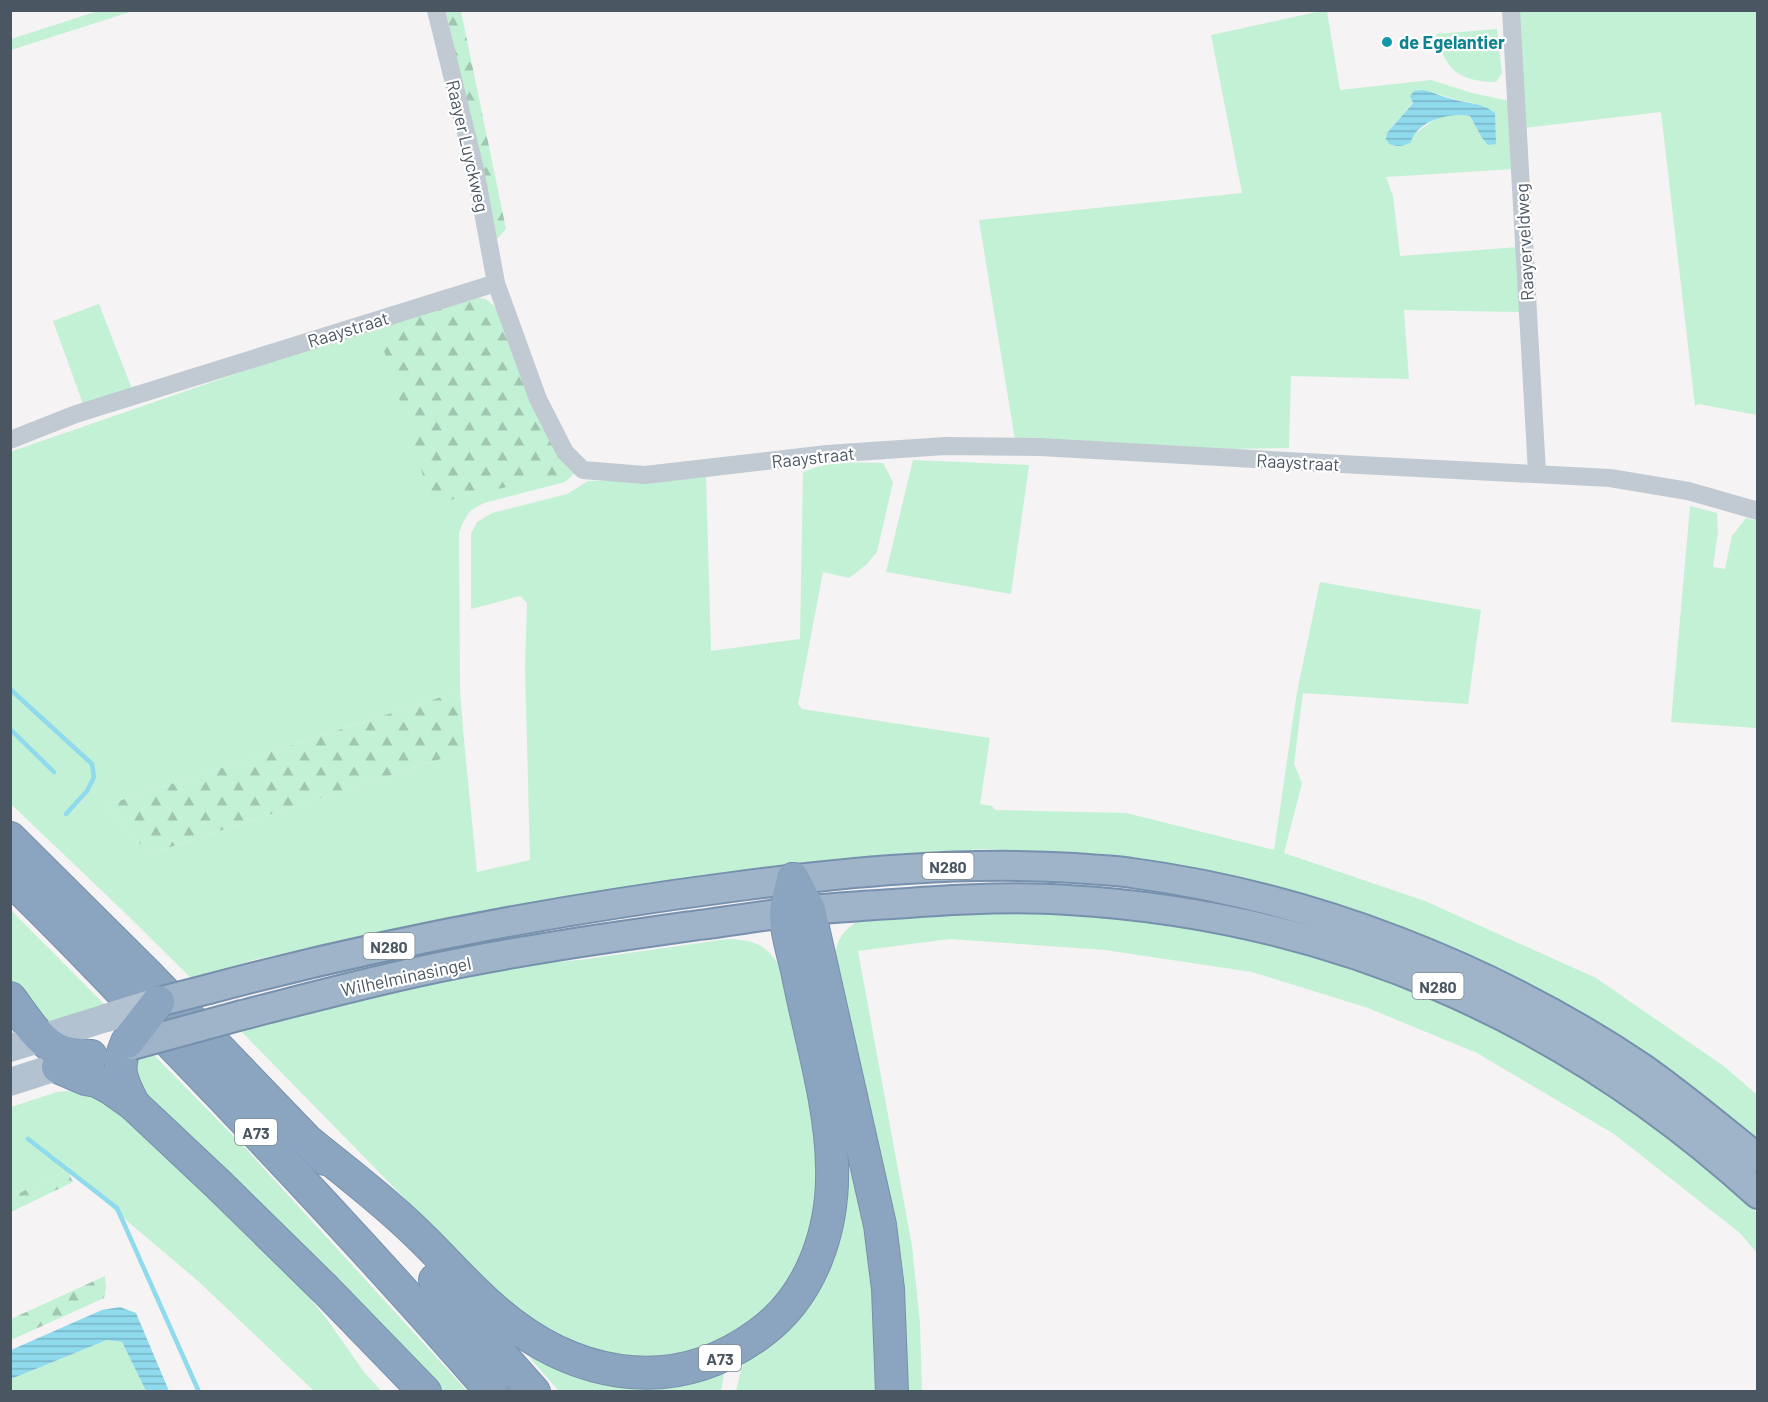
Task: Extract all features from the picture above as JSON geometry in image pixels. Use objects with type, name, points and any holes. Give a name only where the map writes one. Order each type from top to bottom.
[{"type":"highway","name":"A73","points":[[10,838],[147,974],[310,1143],[534,1392]]},
{"type":"highway","name":"N280","points":[[793,879],[933,867],[1038,866],[1131,873],[1217,889],[1287,906],[1362,929],[1429,954],[1490,981],[1546,1010],[1643,1069],[1707,1117],[1758,1160]]},
{"type":"highway","name":"A73","points":[[10,879],[121,991],[288,1166],[441,1332],[492,1392]]},
{"type":"highway","name":"A73","points":[[793,879],[798,912],[880,1225],[888,1289],[892,1392]]},
{"type":"highway","name":"Wilhelminasingel","points":[[158,1002],[432,936],[565,911],[793,879]]},
{"type":"highway","name":"N280","points":[[798,912],[960,899],[1067,900],[1182,912],[1233,921],[1319,942],[1421,978],[1533,1031],[1627,1089],[1689,1135],[1758,1194]]},
{"type":"highway","name":"A73","points":[[310,1143],[406,1222],[490,1306],[530,1337],[573,1360],[610,1370],[649,1374],[683,1370],[732,1352],[766,1329],[799,1291],[819,1253],[830,1211],[832,1171],[826,1110],[791,945],[798,912]]},
{"type":"highway","name":"Wilhelminasingel","points":[[92,1056],[365,984],[485,958],[798,912]]},
{"type":"highway","points":[[10,998],[42,1037],[63,1052],[92,1056]]},
{"type":"highway","points":[[134,1105],[121,1076],[120,1064],[128,1045],[158,1002]]},
{"type":"highway","points":[[58,1067],[110,1088],[134,1105],[326,1290],[425,1392]]},
{"type":"main road","name":"Wilhelminasingel","points":[[10,1048],[158,1002]]},
{"type":"main road","name":"Wilhelminasingel","points":[[10,1082],[92,1056]]},
{"type":"street","name":"Raayer Luyckweg","points":[[436,10],[475,169],[496,283]]},
{"type":"street","name":"Raayerveldweg","points":[[1512,10],[1538,473]]},
{"type":"street","name":"Raaystraat","points":[[10,440],[76,414],[496,283],[538,399],[565,452],[584,470],[645,475],[827,454],[945,446],[1017,447],[1610,478],[1688,491],[1758,512]]},
{"type":"green space","points":[[98,11],[133,11],[11,50],[11,39]]},
{"type":"green space","points":[[446,11],[461,11],[506,229],[496,240]]},
{"type":"green space","points":[[1327,11],[1340,90],[1431,80],[1472,93],[1510,101],[1513,169],[1386,177],[1393,196],[1400,256],[1519,247],[1522,312],[1404,310],[1409,379],[1291,376],[1289,448],[1232,449],[1015,440],[979,220],[1242,193],[1211,35]],"holes":[[[1423,90],[1474,103],[1482,138],[1470,116],[1454,114],[1437,118],[1413,135],[1387,133]]]},
{"type":"green space","points":[[1517,11],[1757,11],[1757,415],[1699,404],[1695,406],[1661,112],[1524,128]]},
{"type":"green space","points":[[1497,29],[1502,73],[1496,82],[1472,79],[1455,71],[1444,57],[1436,34]]},
{"type":"green space","points":[[468,297],[486,299],[501,312],[577,471],[432,504],[376,325]]},
{"type":"green space","points":[[99,304],[132,389],[83,404],[53,321]]},
{"type":"green space","points":[[376,325],[577,471],[565,482],[484,503],[471,510],[463,522],[459,533],[460,691],[106,805],[149,854],[465,751],[477,872],[530,860],[525,667],[527,603],[520,596],[471,609],[471,534],[477,522],[492,513],[567,494],[588,481],[664,480],[706,475],[711,651],[800,639],[803,472],[832,464],[883,463],[893,482],[877,552],[866,565],[849,578],[823,572],[798,704],[802,709],[990,738],[980,804],[992,806],[995,810],[1126,813],[1274,850],[1297,692],[1320,582],[1481,610],[1468,704],[1303,693],[1294,764],[1302,783],[1284,853],[1425,901],[1596,978],[1725,1067],[1757,1095],[1757,1142],[1548,997],[1081,855],[986,849],[890,854],[665,881],[529,905],[253,960],[194,981],[11,804],[10,452]]},
{"type":"green space","points":[[913,460],[1029,465],[1011,594],[886,572]]},
{"type":"green space","points":[[1690,506],[1717,513],[1718,531],[1713,567],[1725,569],[1732,536],[1746,518],[1757,521],[1757,728],[1671,722]]},
{"type":"green space","points":[[460,691],[465,751],[149,854],[106,805]]},
{"type":"green space","points":[[10,909],[106,1006],[42,1028],[11,981]]},
{"type":"green space","points":[[981,909],[1107,912],[1232,933],[1341,959],[1457,1007],[1566,1064],[1676,1142],[1757,1213],[1757,1253],[1740,1233],[1614,1134],[1477,1053],[1368,1008],[1252,972],[1105,950],[949,939],[858,951],[912,1246],[920,1323],[922,1391],[897,1391],[834,962],[835,955],[840,938],[859,920]]},
{"type":"green space","points":[[728,939],[760,945],[771,954],[781,969],[816,1134],[818,1190],[807,1242],[791,1279],[768,1307],[738,1332],[684,1356],[618,1359],[563,1341],[490,1292],[417,1211],[237,1027],[498,967],[579,960]]},
{"type":"green space","points":[[150,1051],[247,1150],[467,1391],[442,1391],[137,1091],[131,1059]]},
{"type":"green space","points":[[825,1069],[869,1219],[879,1391],[736,1391],[741,1370],[748,1355],[816,1277]]},
{"type":"green space","points":[[77,1090],[97,1096],[116,1110],[202,1187],[282,1265],[326,1318],[364,1372],[381,1391],[314,1391],[198,1281],[67,1170],[11,1197],[11,1107],[57,1092]]},
{"type":"green space","points":[[67,1170],[73,1182],[11,1212],[11,1197]]},
{"type":"green space","points":[[105,1276],[104,1298],[11,1340],[11,1319]]},
{"type":"green space","points":[[494,1317],[554,1357],[726,1363],[721,1391],[559,1391]]},
{"type":"green space","points":[[107,1340],[122,1342],[146,1391],[11,1392],[11,1379]]},
{"type":"water","points":[[1423,90],[1490,109],[1495,113],[1496,144],[1488,145],[1470,116],[1453,115],[1427,123],[1414,135],[1411,142],[1405,145],[1389,144],[1386,139],[1387,133],[1413,103],[1410,96],[1414,91]]},
{"type":"water","points":[[120,1307],[136,1313],[169,1391],[146,1391],[122,1342],[107,1340],[11,1379],[11,1350],[102,1310]]},
{"type":"waterway","points":[[10,689],[92,764],[94,777],[87,791],[66,814]]},
{"type":"waterway","points":[[10,729],[54,772]]},
{"type":"waterway","points":[[28,1139],[117,1208],[199,1392]]},
{"type":"place","name":"de Egelantier","points":[[1387,42]]}]
